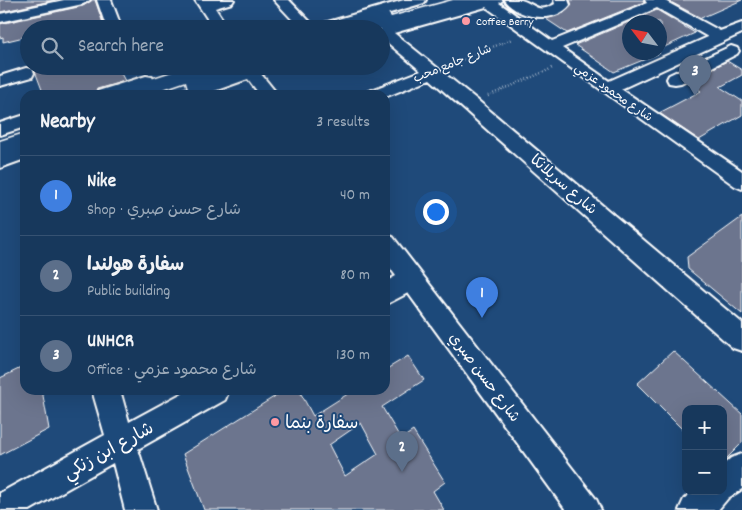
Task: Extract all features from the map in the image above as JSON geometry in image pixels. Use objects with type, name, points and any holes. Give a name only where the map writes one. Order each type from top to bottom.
[{"type":"highway","points":[[371,20],[439,0]]},
{"type":"highway","points":[[382,20],[485,1]]},
{"type":"highway","points":[[130,90],[181,75]]},
{"type":"highway","points":[[174,90],[223,75]]},
{"type":"highway","points":[[0,137],[20,131]]},
{"type":"highway","points":[[0,149],[20,143]]},
{"type":"street","points":[[0,18],[83,0]]},
{"type":"street","points":[[104,0],[112,20]]},
{"type":"street","points":[[216,20],[204,3],[226,0]]},
{"type":"street","points":[[281,0],[300,20]]},
{"type":"street","points":[[375,20],[417,0]]},
{"type":"street","points":[[516,3],[542,0]]},
{"type":"street","points":[[516,3],[533,14],[543,14],[563,5],[561,0]]},
{"type":"street","name":"شارع محمود عزمي","points":[[485,1],[608,88],[740,176]]},
{"type":"street","points":[[550,47],[655,2],[738,51]]},
{"type":"street","points":[[608,88],[742,27]]},
{"type":"street","name":"شارع سريلانكا","points":[[390,38],[470,103],[742,339]]},
{"type":"street","points":[[675,79],[738,51]]},
{"type":"street","name":"شارع جامع محب","points":[[387,90],[432,72]]},
{"type":"street","points":[[0,81],[20,75]]},
{"type":"street","points":[[129,75],[130,90],[171,75]]},
{"type":"street","points":[[197,90],[230,75]]},
{"type":"street","points":[[252,75],[265,90]]},
{"type":"street","points":[[0,129],[20,123]]},
{"type":"street","points":[[0,161],[20,154]]},
{"type":"street","name":"شارع حسن صبري","points":[[390,250],[584,510]]},
{"type":"street","points":[[390,291],[412,279]]},
{"type":"street","points":[[108,395],[140,510]]},
{"type":"street","name":"شارع ابن زنكي","points":[[0,510],[206,395]]},
{"type":"street","points":[[727,482],[742,469]]},
{"type":"street","points":[[695,510],[712,495]]},
{"type":"path","name":"شارع جامع محب","points":[[432,72],[529,32]]},
{"type":"path","points":[[470,103],[570,61]]},
{"type":"building","points":[[0,0],[55,0],[0,12]]},
{"type":"building","points":[[95,0],[102,20],[20,20],[20,38],[3,42],[3,37],[0,38],[0,24],[83,6]]},
{"type":"building","points":[[570,0],[643,0],[644,2],[567,33],[546,19],[564,13],[572,5]]},
{"type":"building","points":[[667,0],[742,0],[701,18]]},
{"type":"building","points":[[657,10],[665,15],[645,15]]},
{"type":"building","points":[[667,16],[695,33],[667,46]]},
{"type":"building","points":[[622,25],[622,60],[643,60],[614,72],[575,45]]},
{"type":"building","points":[[727,61],[742,70],[742,75],[720,87],[742,101],[742,115],[699,140],[659,113],[701,91],[687,82]]},
{"type":"building","points":[[36,75],[122,75],[125,81],[96,90],[42,90]]},
{"type":"building","points":[[742,217],[742,314],[688,269],[687,257]]},
{"type":"building","points":[[673,351],[742,414],[742,443],[727,458],[727,405],[682,405],[682,429],[637,384]]},
{"type":"building","points":[[408,356],[424,380],[382,407],[401,439],[413,431],[445,482],[433,491],[444,510],[204,510],[183,454],[277,395],[302,395],[313,416],[346,395],[390,395],[390,367]],"holes":[[[361,423],[378,454],[345,476],[329,445]]]},
{"type":"building","points":[[20,368],[20,395],[43,395],[49,429],[0,455],[0,378]]},
{"type":"place","name":"Coffee Berry","points":[[466,21]]},
{"type":"place","name":"UNHCR","points":[[695,96]]},
{"type":"place","name":"Nike","points":[[482,318]]},
{"type":"place","name":"سفارة بنما","points":[[275,422]]},
{"type":"place","name":"سفارة هولندا","points":[[402,472]]}]
